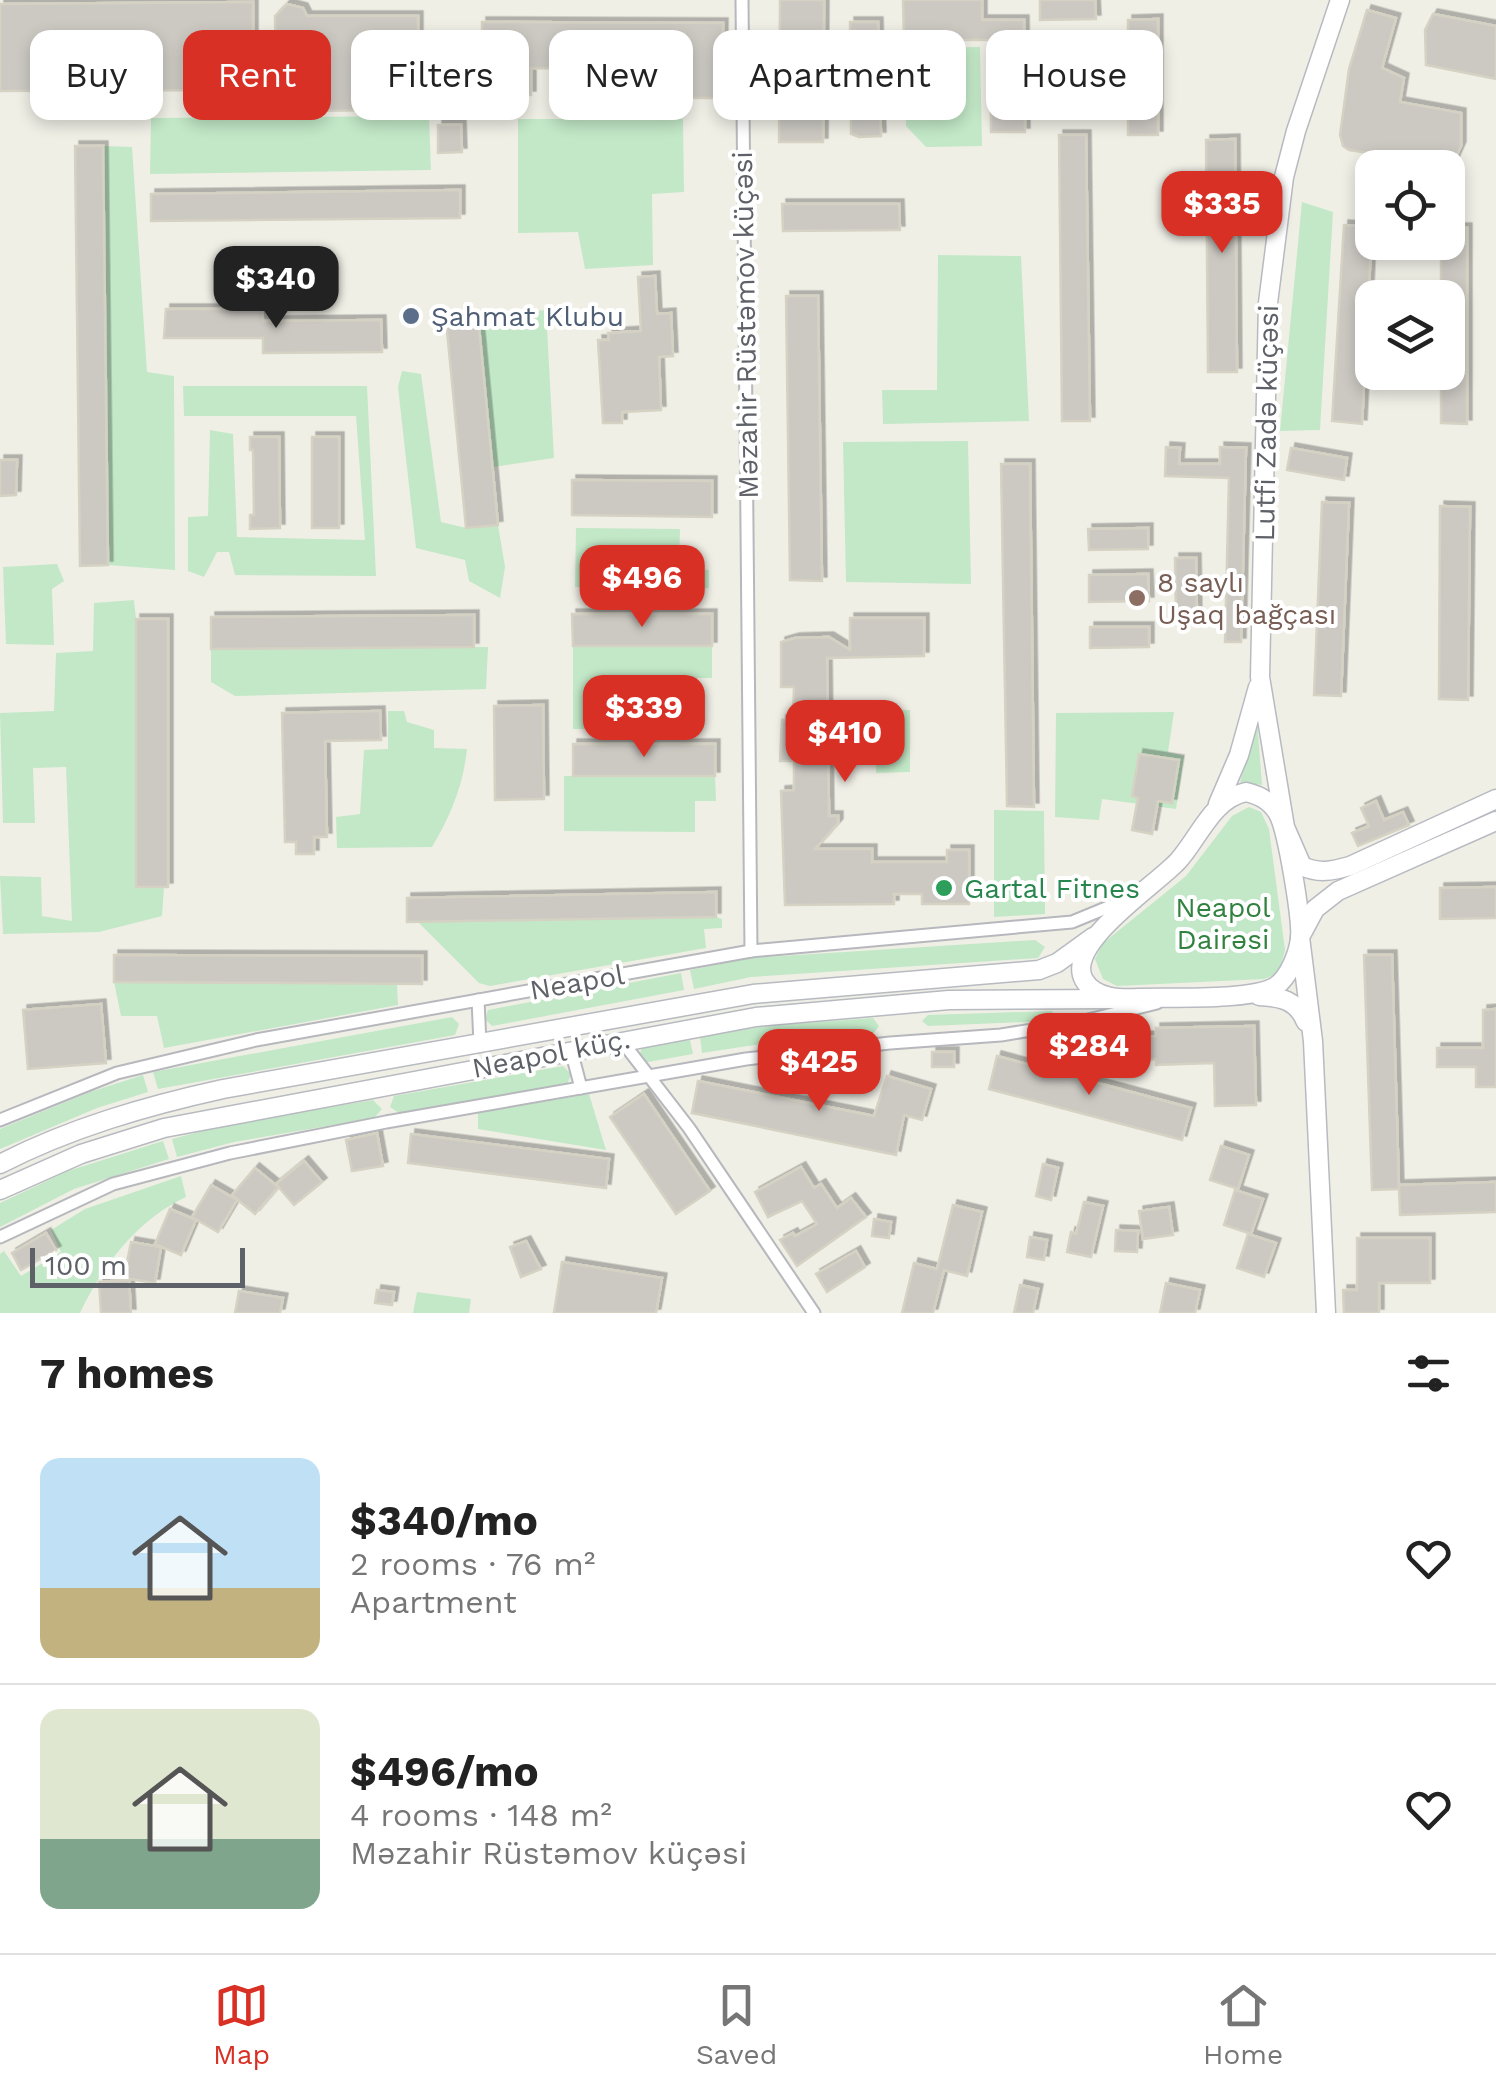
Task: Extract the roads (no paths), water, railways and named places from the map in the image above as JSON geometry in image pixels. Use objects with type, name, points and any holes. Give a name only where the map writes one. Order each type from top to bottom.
[{"type":"main road","name":"Lutfi Zadə küçəsi","points":[[1260,676],[1268,303],[1276,228],[1296,131],[1340,0]]},
{"type":"main road","name":"Neapol küç.","points":[[0,1164],[72,1131],[157,1104],[753,994],[1038,970],[1057,963],[1158,881],[1186,851],[1215,809],[1239,755],[1260,676]]},
{"type":"main road","points":[[1260,676],[1285,827],[1313,1041],[1326,1313]]},
{"type":"main road","points":[[1215,809],[1236,794],[1260,796],[1276,811],[1302,866],[1327,872],[1350,866],[1496,799]]},
{"type":"main road","points":[[1240,994],[1268,990],[1279,984],[1315,910],[1338,891],[1496,821]]},
{"type":"main road","points":[[1093,937],[1081,959],[1082,978],[1098,993],[1117,999]]},
{"type":"main road","name":"Neapol küç.","points":[[0,1190],[81,1154],[164,1128],[756,1017],[1005,998],[1240,994]]},
{"type":"main road","points":[[1240,994],[1283,998],[1296,1004],[1305,1016],[1313,1041]]},
{"type":"street","name":"Məzahir Rüstəmov küçəsi","points":[[742,0],[751,951]]},
{"type":"street","name":"Neapol","points":[[0,1120],[86,1084],[177,1057],[751,951],[1072,922],[1114,906],[1158,881]]},
{"type":"street","points":[[0,1237],[84,1196],[175,1166],[366,1126],[810,1051],[1001,1035],[1080,1022],[1186,996]]},
{"type":"street","points":[[478,1000],[480,1043]]},
{"type":"street","points":[[621,1040],[689,1128],[814,1313]]},
{"type":"street","points":[[571,1050],[581,1088]]},
{"type":"place","name":"Şahmat Klubu","points":[[411,316]]},
{"type":"place","name":"8 saylı Uşaq bağçası","points":[[1137,598]]},
{"type":"place","name":"Gartal Fitnes","points":[[944,888]]},
{"type":"park label","name":"Neapol Dairəsi","points":[[1223,923]]}]
